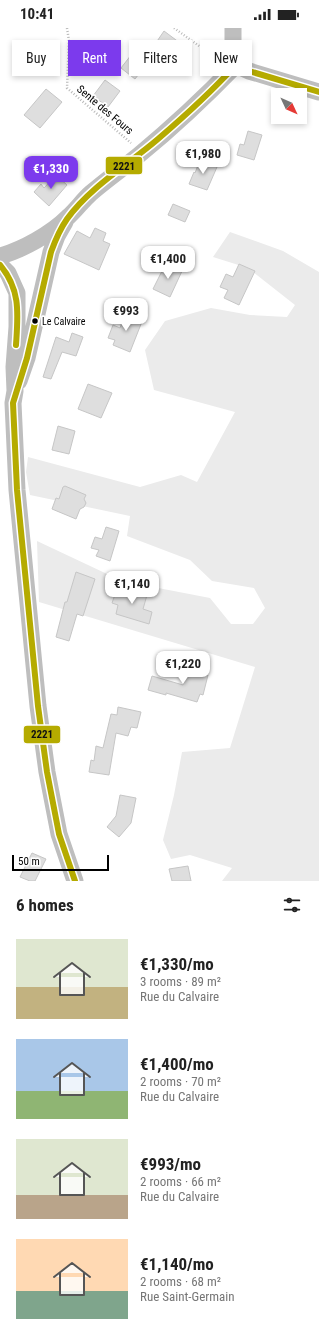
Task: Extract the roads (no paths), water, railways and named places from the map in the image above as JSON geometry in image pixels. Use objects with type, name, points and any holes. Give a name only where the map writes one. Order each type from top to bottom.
[{"type":"street","points":[[233,28],[233,40]]},
{"type":"street","points":[[252,72],[319,92]]},
{"type":"street","points":[[0,256],[11,253],[29,244],[67,218],[90,194],[142,152],[215,88],[226,76]]},
{"type":"street","points":[[15,391],[24,371],[51,252],[57,236],[67,218]]},
{"type":"street","points":[[0,265],[8,273],[17,293],[17,327],[14,367],[15,391],[13,403],[17,490],[38,706],[47,772],[59,834],[75,881]]},
{"type":"place","name":"Le Calvaire","points":[[35,321]]}]
